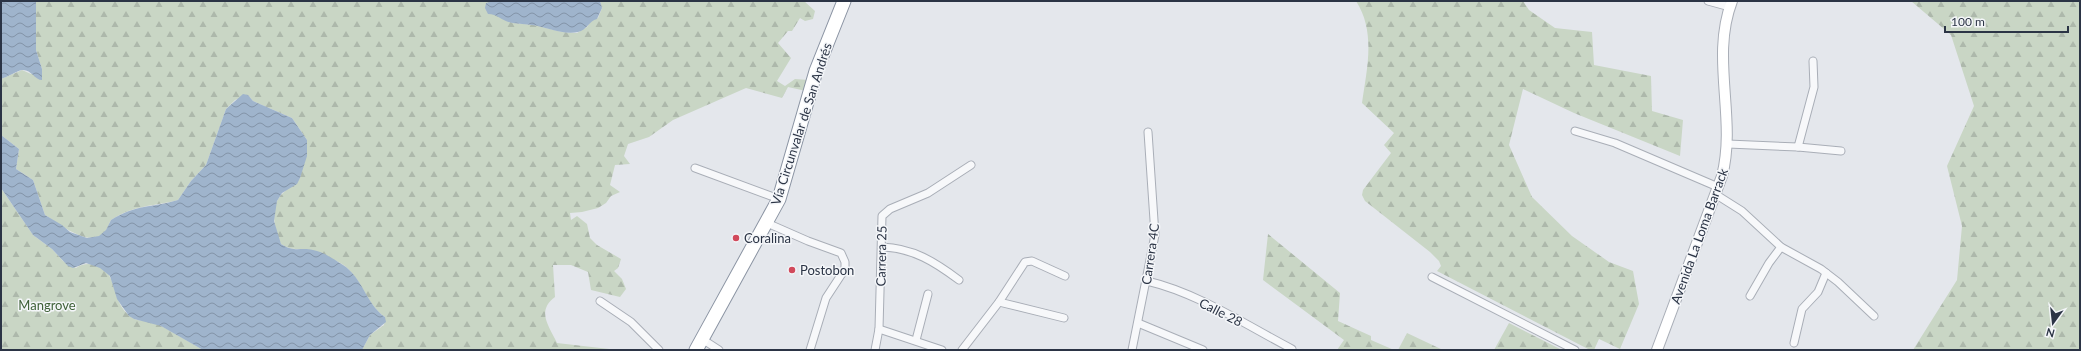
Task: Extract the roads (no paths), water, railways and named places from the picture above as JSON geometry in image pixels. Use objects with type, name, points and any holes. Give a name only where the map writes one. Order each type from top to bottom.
[{"type":"highway","name":"Vía Circunvalar de San Andrés","points":[[699,345],[779,199],[816,71],[844,1]]},
{"type":"main road","name":"Avenida La Loma Barrack","points":[[1657,350],[1717,190],[1726,160],[1728,144],[1722,55],[1723,38],[1731,4]]},
{"type":"street","points":[[1708,1],[1731,4]]},
{"type":"street","points":[[1798,147],[1814,87],[1812,61]]},
{"type":"street","points":[[1575,131],[1622,145],[1717,190],[1781,247],[1826,273],[1838,282],[1874,316]]},
{"type":"street","name":"Carrera 4C","points":[[1132,350],[1153,249],[1155,218],[1148,132]]},
{"type":"street","points":[[1728,144],[1798,147],[1841,151]]},
{"type":"street","name":"Carrera 25","points":[[875,350],[879,329],[882,247],[881,222],[886,213],[928,193],[971,165]]},
{"type":"street","points":[[695,168],[779,199]]},
{"type":"street","points":[[767,223],[808,242],[841,253],[844,258],[845,269],[826,298],[810,350]]},
{"type":"street","points":[[882,247],[896,247],[926,257],[959,280]]},
{"type":"street","points":[[1750,296],[1768,263],[1781,247]]},
{"type":"street","points":[[962,350],[999,302],[1027,261],[1032,261],[1065,276]]},
{"type":"street","points":[[1794,343],[1802,309],[1818,292],[1826,273]]},
{"type":"street","points":[[1432,276],[1575,350]]},
{"type":"street","name":"Calle 28","points":[[1147,281],[1173,289],[1203,303],[1292,349]]},
{"type":"street","points":[[916,340],[928,294]]},
{"type":"street","points":[[600,301],[631,322],[660,350]]},
{"type":"street","points":[[999,302],[1064,318]]},
{"type":"street","points":[[1138,323],[1203,350]]},
{"type":"street","points":[[879,329],[916,340],[942,350]]},
{"type":"street","points":[[699,345],[719,350]]},
{"type":"water","points":[[1,1],[36,1],[36,50],[42,69],[42,80],[25,70],[1,79]]},
{"type":"water","points":[[494,1],[600,1],[602,8],[597,19],[581,31],[572,33],[509,22],[495,15],[488,14],[485,8],[486,3]]},
{"type":"water","points":[[243,94],[248,95],[253,101],[292,118],[307,140],[307,156],[300,178],[297,184],[282,193],[277,201],[274,221],[281,244],[294,249],[308,249],[321,252],[343,265],[350,270],[373,305],[385,317],[386,322],[370,335],[362,350],[203,350],[161,326],[134,319],[129,316],[117,299],[110,276],[100,268],[86,263],[73,268],[68,266],[52,249],[33,235],[1,188],[1,135],[19,149],[16,169],[33,180],[45,215],[62,225],[70,232],[87,238],[99,236],[106,230],[111,220],[128,211],[178,200],[191,181],[206,165],[226,109]]},
{"type":"place","name":"Coralina","points":[[736,238]]},
{"type":"place","name":"Postobon","points":[[792,270]]},
{"type":"park label","name":"Mangrove","points":[[47,305]]}]
